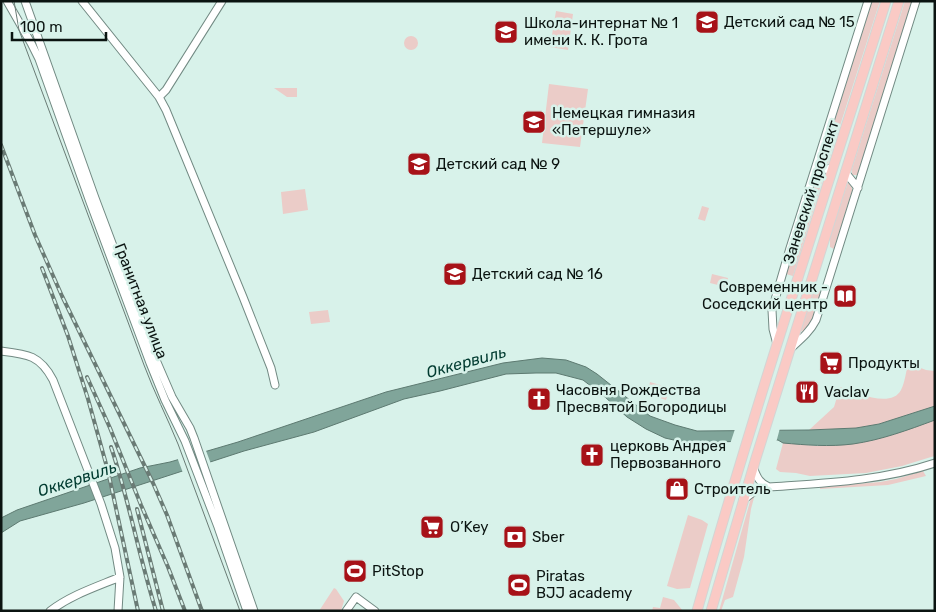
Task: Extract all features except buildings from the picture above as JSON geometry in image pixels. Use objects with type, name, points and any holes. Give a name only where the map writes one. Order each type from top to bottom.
[{"type":"main road","name":"Заневский проспект","points":[[697,611],[753,420],[886,1]]},
{"type":"main road","name":"Заневский проспект","points":[[754,462],[899,1]]},
{"type":"main road","points":[[711,611],[754,462]]},
{"type":"street","name":"Гранитная улица","points":[[7,1],[39,60],[150,363],[185,441],[247,611]]},
{"type":"street","name":"Гранитная улица","points":[[25,1],[92,189],[156,360],[172,397],[194,438],[254,611]]},
{"type":"street","points":[[82,1],[159,97],[166,110],[245,302],[271,368],[275,385]]},
{"type":"street","points":[[159,97],[166,90],[222,1]]},
{"type":"street","points":[[777,344],[773,329],[772,310],[868,1]]},
{"type":"street","points":[[790,349],[805,336],[816,320],[916,1]]},
{"type":"street","points":[[815,171],[833,168]]},
{"type":"street","points":[[845,172],[858,188]]},
{"type":"street","points":[[1,351],[30,355],[38,359],[54,380],[115,548],[120,577],[118,611]]},
{"type":"street","points":[[754,462],[759,481],[769,487]]},
{"type":"street","points":[[744,500],[755,491],[769,487],[862,480],[892,475],[935,463]]},
{"type":"street","points":[[50,611],[61,602],[75,595],[120,577]]},
{"type":"street","points":[[346,611],[356,597],[375,611]]},
{"type":"shaded area","points":[[872,1],[880,1],[828,163],[824,166],[821,164]]},
{"type":"shaded area","points":[[905,1],[913,1],[858,173],[853,175],[852,169]]},
{"type":"shaded area","points":[[556,11],[573,14],[568,50],[550,47]]},
{"type":"shaded area","points":[[408,36],[414,36],[418,43],[414,50],[408,50],[404,46],[404,40]]},
{"type":"shaded area","points":[[549,84],[588,89],[580,147],[542,143]]},
{"type":"shaded area","points":[[274,88],[297,88],[297,97],[287,97]]},
{"type":"shaded area","points":[[823,174],[793,276],[786,274],[815,185]]},
{"type":"shaded area","points":[[848,182],[852,191],[834,249],[830,247],[830,237]]},
{"type":"shaded area","points":[[305,189],[308,210],[283,214],[281,192]]},
{"type":"shaded area","points":[[702,206],[709,208],[705,221],[698,219]]},
{"type":"shaded area","points":[[712,274],[728,278],[726,287],[710,283]]},
{"type":"shaded area","points":[[814,290],[821,292],[810,325],[802,332],[801,330]]},
{"type":"shaded area","points":[[328,310],[330,322],[311,324],[309,312]]},
{"type":"shaded area","points":[[542,358],[566,360],[586,367],[650,416],[697,431],[856,428],[879,424],[935,406],[935,420],[884,437],[844,445],[826,446],[783,443],[778,440],[687,443],[665,438],[646,429],[627,417],[583,380],[556,373],[506,374],[404,399],[314,432],[244,451],[84,503],[20,521],[1,533],[1,518],[17,510],[140,468],[170,462],[238,442],[386,392],[503,363]]},
{"type":"shaded area","points":[[908,363],[926,370],[935,371],[935,406],[879,424],[856,428],[809,430],[834,407],[840,387],[872,398],[881,399],[896,396],[901,390]]},
{"type":"shaded area","points":[[650,382],[670,388],[666,400],[647,394]]},
{"type":"shaded area","points":[[935,420],[935,456],[902,466],[866,473],[810,476],[780,472],[776,469],[783,443],[819,446],[898,433]]},
{"type":"shaded area","points":[[923,471],[926,476],[888,485],[820,489],[820,487],[880,482]]},
{"type":"shaded area","points":[[755,494],[744,557],[733,597],[725,600],[721,611],[719,611],[751,498]]},
{"type":"shaded area","points":[[688,515],[708,524],[690,588],[677,589],[667,586]]},
{"type":"shaded area","points":[[334,588],[344,601],[341,611],[319,611]]},
{"type":"shaded area","points":[[663,597],[674,600],[683,611],[652,611],[653,607],[660,608]]},
{"type":"pier","points":[[780,428],[776,443],[730,444],[735,429]]},
{"type":"pier","points":[[205,448],[211,464],[183,473],[177,457]]},
{"type":"tram line","points":[[14,1],[19,30],[144,365],[178,444],[240,611]]},
{"type":"railway","points":[[1,145],[35,235],[62,296],[167,515],[202,611]]},
{"type":"railway","points":[[42,268],[68,336],[88,399],[108,471],[138,611]]},
{"type":"railway","points":[[87,377],[110,428],[185,611]]},
{"type":"railway","points":[[111,447],[156,611]]},
{"type":"railway","points":[[137,509],[163,611]]},
{"type":"place","name":"Детский сад № 15","points":[[707,22]]},
{"type":"place","name":"Школа-интернат № 1 имени К. К. Грота","points":[[506,32]]},
{"type":"place","name":"Немецкая гимназия «Петершуле»","points":[[534,122]]},
{"type":"place","name":"Детский сад № 9","points":[[419,164]]},
{"type":"place","name":"Детский сад № 16","points":[[455,274]]},
{"type":"place","name":"Современник - Соседский центр","points":[[845,296]]},
{"type":"place","name":"Продукты","points":[[831,363]]},
{"type":"place","name":"Vaclav","points":[[807,392]]},
{"type":"place","name":"Часовня Рождества Пресвятой Богородицы","points":[[539,399]]},
{"type":"place","name":"церковь Андрея Первозванного","points":[[592,455]]},
{"type":"place","name":"Строитель","points":[[677,489]]},
{"type":"place","name":"O’Key","points":[[432,527]]},
{"type":"place","name":"Sber","points":[[515,537]]},
{"type":"place","name":"PitStop","points":[[355,571]]},
{"type":"place","name":"Piratas BJJ academy","points":[[519,585]]},
{"type":"water label","name":"Оккервиль","points":[[466,362]]},
{"type":"water label","name":"Оккервиль","points":[[77,479]]}]
